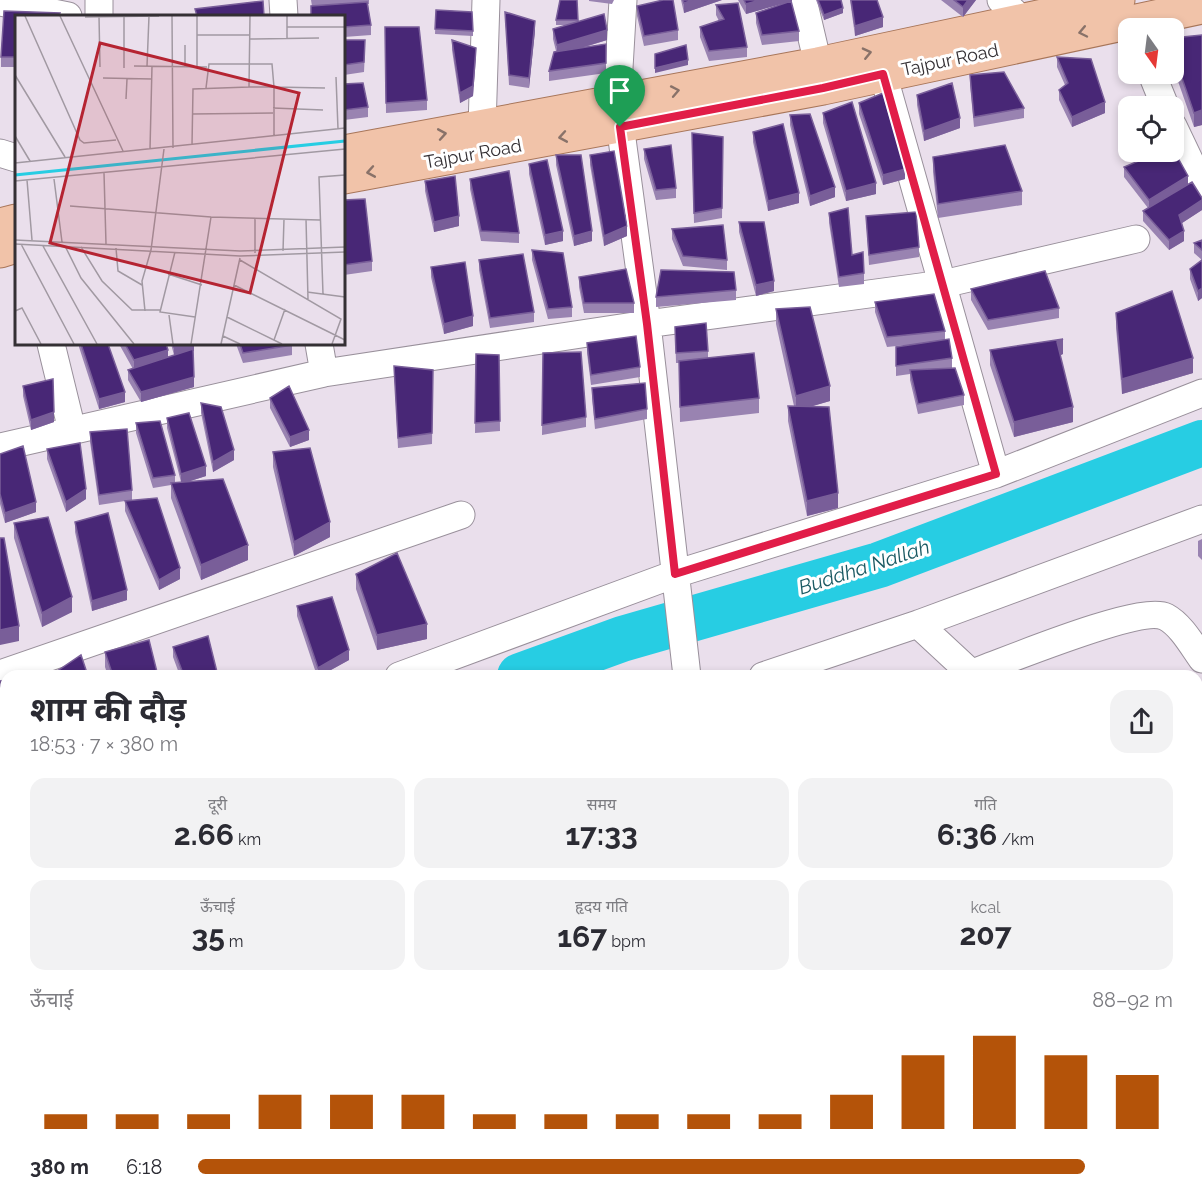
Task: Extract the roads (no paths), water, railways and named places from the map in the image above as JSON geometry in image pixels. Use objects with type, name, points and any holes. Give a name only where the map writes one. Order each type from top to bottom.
[{"type":"main road","name":"Tajpur Road","points":[[345,177],[619,114],[818,64],[1011,10],[1202,7]]},
{"type":"main road","name":"Tajpur Road","points":[[345,152],[482,127],[619,114],[823,88],[935,65],[1122,10]]},
{"type":"main road","points":[[0,225],[15,221]]},
{"type":"main road","points":[[0,251],[15,246]]},
{"type":"street","points":[[482,127],[486,0]]},
{"type":"street","points":[[623,0],[619,114],[647,324],[686,670]]},
{"type":"street","points":[[803,0],[818,64]]},
{"type":"street","points":[[0,2],[63,15]]},
{"type":"street","points":[[883,74],[996,474]]},
{"type":"street","points":[[1184,149],[1202,187]]},
{"type":"street","points":[[0,153],[15,158]]},
{"type":"street","points":[[0,447],[324,373],[647,324],[943,284],[1137,239]]},
{"type":"street","points":[[51,345],[72,430]]},
{"type":"street","points":[[319,345],[324,373]]},
{"type":"street","points":[[417,670],[996,474],[1202,393]]},
{"type":"street","points":[[12,670],[461,515]]},
{"type":"street","points":[[783,670],[918,624],[1202,519]]},
{"type":"street","points":[[986,670],[1108,624],[1146,615],[1165,616],[1177,626],[1202,659]]},
{"type":"street","points":[[918,624],[968,670]]},
{"type":"waterway","name":"Buddha Nallah","points":[[537,670],[622,639],[879,565],[1202,443]]}]
